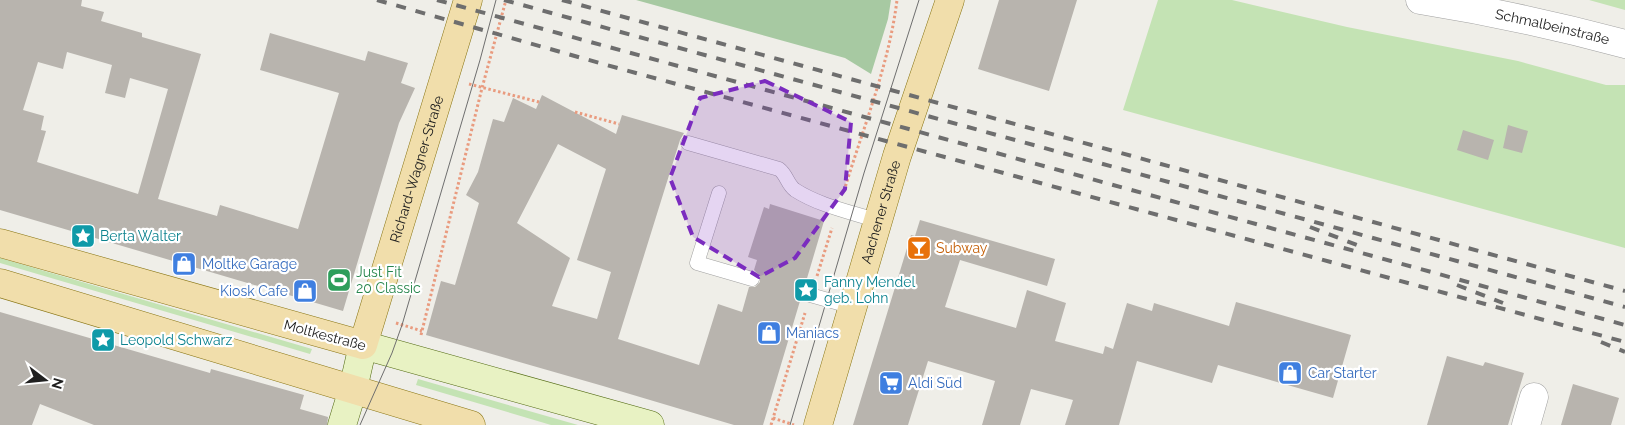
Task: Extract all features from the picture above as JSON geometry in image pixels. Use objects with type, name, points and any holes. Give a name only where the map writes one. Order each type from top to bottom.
[{"type":"main road","name":"Richard-Wagner-Straße","points":[[363,345],[468,0]]},
{"type":"main road","name":"Aachener Straße","points":[[818,425],[900,147],[950,0]]},
{"type":"main road","name":"Moltkestraße","points":[[0,243],[363,345]]},
{"type":"main road","points":[[0,283],[471,425]]},
{"type":"street","name":"Schmalbeinstraße","points":[[1420,0],[1541,23],[1625,44]]},
{"type":"street","name":"Moltkestraße","points":[[363,345],[650,425]]},
{"type":"street","name":"Richard-Wagner-Straße","points":[[342,425],[363,345]]},
{"type":"street","points":[[1526,425],[1534,397]]},
{"type":"lane","points":[[688,143],[779,169],[784,173],[789,185],[795,190],[822,204],[878,221]]},
{"type":"lane","points":[[719,193],[697,263],[752,279]]},
{"type":"lane","points":[[803,293],[853,307]]},
{"type":"path","points":[[414,359],[506,0]]},
{"type":"path","points":[[482,88],[539,102]]},
{"type":"path","points":[[575,112],[619,124]]},
{"type":"path","points":[[773,418],[795,425]]},
{"type":"highlighted area","points":[[765,81],[851,122],[845,189],[795,258],[759,277],[693,237],[670,178],[700,98]]},
{"type":"green space","points":[[636,0],[891,0],[888,19],[871,74],[845,58]]},
{"type":"green space","points":[[1158,0],[1232,0],[1347,27],[1518,61],[1606,85],[1625,85],[1625,248],[1123,110]]},
{"type":"green space","points":[[1589,0],[1625,0],[1625,10]]},
{"type":"green space","points":[[0,258],[312,349],[310,354],[0,263]]},
{"type":"green space","points":[[418,379],[578,425],[551,425],[416,385]]},
{"type":"building","points":[[0,0],[82,0],[81,6],[104,12],[101,21],[142,33],[142,37],[201,54],[158,199],[217,216],[220,205],[298,229],[339,93],[260,70],[270,33],[365,61],[368,51],[408,63],[401,83],[415,88],[399,123],[343,311],[0,210]],"holes":[[[67,52],[112,65],[105,93],[125,98],[130,78],[168,89],[138,194],[37,162],[46,131],[41,130],[44,116],[23,110],[38,62],[63,69]]]},
{"type":"building","points":[[999,0],[1077,0],[1049,91],[978,69]]},
{"type":"building","points":[[542,95],[616,134],[622,115],[684,133],[680,140],[618,339],[699,365],[718,304],[742,312],[749,287],[755,287],[760,282],[760,276],[754,270],[757,260],[748,257],[764,207],[769,209],[770,204],[824,221],[805,285],[800,285],[795,290],[795,296],[800,301],[763,425],[734,425],[426,335],[441,281],[455,285],[479,203],[466,195],[478,172],[493,119],[504,122],[513,98],[536,109]],"holes":[[[558,144],[606,169],[577,260],[611,272],[597,319],[552,306],[570,258],[517,223]]]},
{"type":"building","points":[[1508,125],[1528,131],[1522,153],[1503,148]]},
{"type":"building","points":[[1463,130],[1494,140],[1488,160],[1457,150]]},
{"type":"building","points":[[920,220],[1055,259],[1047,286],[960,260],[945,307],[1016,328],[1027,290],[1066,303],[1055,341],[1103,354],[1105,346],[1113,349],[1127,303],[1152,311],[1154,303],[1229,326],[1236,302],[1351,335],[1333,398],[1218,365],[1212,383],[1137,361],[1119,425],[1065,425],[1073,400],[1031,389],[1020,425],[982,425],[995,381],[928,361],[908,425],[853,425],[911,235],[915,236]]},
{"type":"building","points":[[0,312],[210,373],[211,369],[304,395],[300,409],[328,417],[327,425],[94,425],[40,404],[32,425],[0,425]]},
{"type":"building","points":[[1447,356],[1483,366],[1485,362],[1524,373],[1508,425],[1427,425]]},
{"type":"building","points":[[1573,384],[1619,398],[1611,425],[1561,425]]},
{"type":"tram line","points":[[360,425],[392,353],[402,325],[496,0]]},
{"type":"tram line","points":[[790,425],[864,173],[919,0]]},
{"type":"railway","points":[[377,0],[603,64],[1625,342]]},
{"type":"railway","points":[[437,0],[1625,325]]},
{"type":"railway","points":[[504,0],[1625,307]]},
{"type":"railway","points":[[562,0],[1625,291]]},
{"type":"railway","points":[[1310,227],[1357,245]]},
{"type":"railway","points":[[1457,285],[1503,303]]},
{"type":"railway","points":[[1601,342],[1625,352]]},
{"type":"place","name":"Berta Walter","points":[[83,236]]},
{"type":"place","name":"Subway","points":[[919,248]]},
{"type":"place","name":"Moltke Garage","points":[[184,264]]},
{"type":"place","name":"Just Fit 20 Classic","points":[[339,280]]},
{"type":"place","name":"Fanny Mendel geb. Lohn","points":[[806,290]]},
{"type":"place","name":"Kiosk Cafe","points":[[305,291]]},
{"type":"place","name":"Maniacs","points":[[769,333]]},
{"type":"place","name":"Leopold Schwarz","points":[[103,340]]},
{"type":"place","name":"Car Starter","points":[[1290,373]]},
{"type":"place","name":"Aldi Süd","points":[[891,383]]}]
